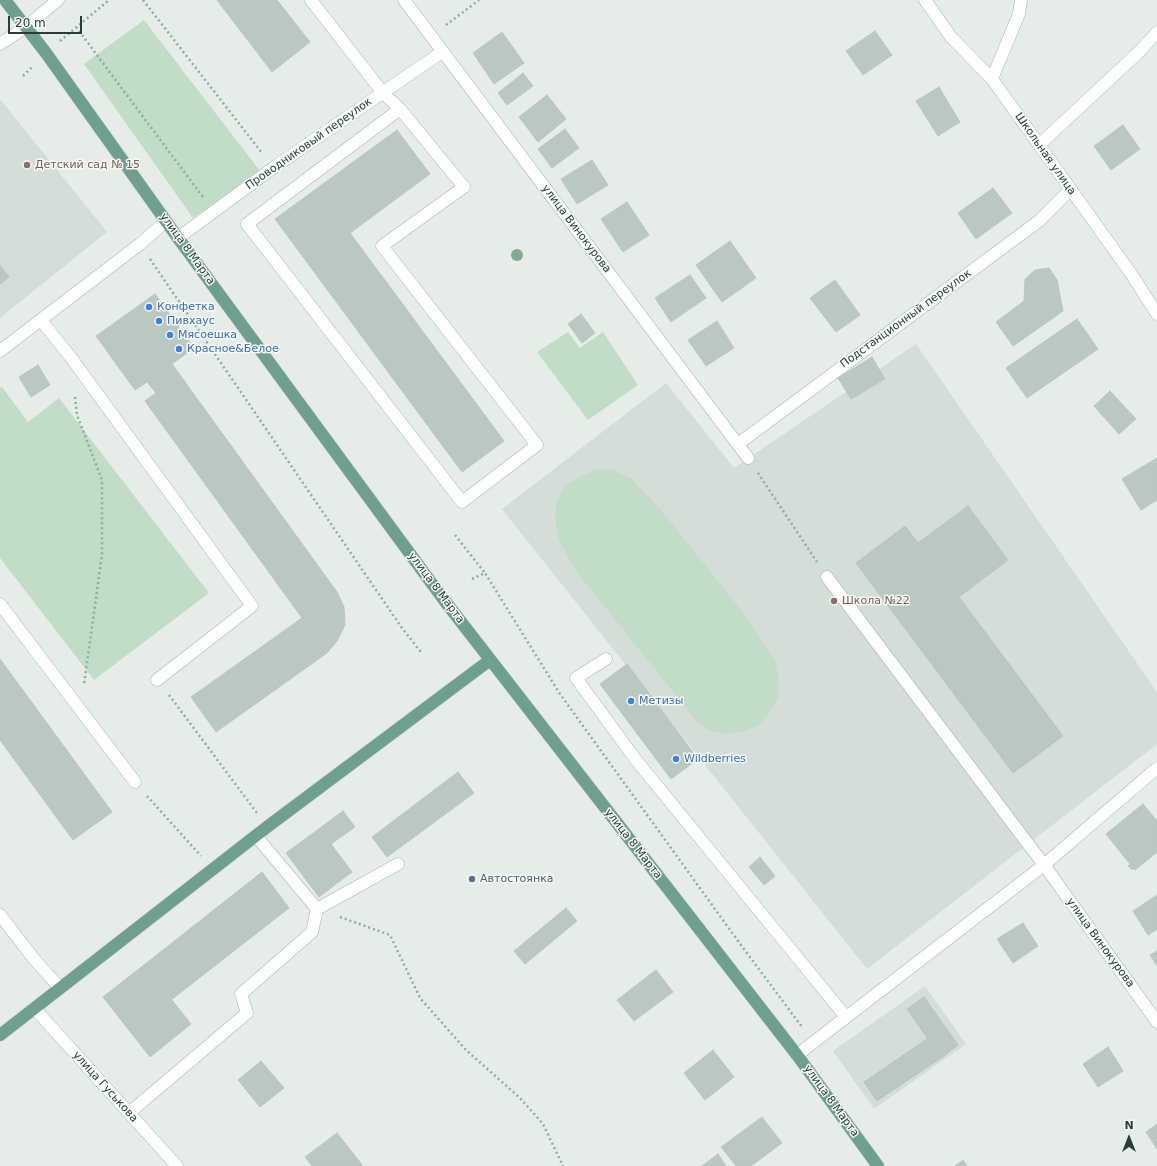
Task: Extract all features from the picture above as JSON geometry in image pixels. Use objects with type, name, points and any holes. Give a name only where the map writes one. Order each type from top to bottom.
[{"type":"main road","name":"улица 8 Марта","points":[[5,0],[46,53],[178,238],[439,593],[797,1055],[878,1166]]},
{"type":"main road","points":[[0,1035],[212,869],[490,660]]},
{"type":"street","points":[[0,44],[26,27],[58,0]]},
{"type":"street","points":[[310,0],[383,92],[400,109],[464,187],[382,246],[537,445],[462,502],[247,224],[400,109]]},
{"type":"street","name":"улица Винокурова","points":[[404,0],[748,458]]},
{"type":"street","name":"Школьная улица","points":[[925,0],[951,37],[992,78],[1038,145],[1132,275],[1157,314]]},
{"type":"street","points":[[992,78],[1019,14],[1021,0]]},
{"type":"street","points":[[1038,145],[1140,51],[1157,32]]},
{"type":"street","name":"Проводниковый переулок","points":[[178,238],[273,168],[442,52]]},
{"type":"street","name":"Подстанционный переулок","points":[[738,444],[1039,222],[1070,190]]},
{"type":"street","points":[[0,351],[140,244],[166,221]]},
{"type":"street","points":[[41,320],[72,359],[252,606],[158,680]]},
{"type":"street","name":"улица Винокурова","points":[[827,577],[1044,865],[1157,1022]]},
{"type":"street","points":[[0,604],[135,782]]},
{"type":"street","points":[[606,659],[576,678],[636,760],[846,1017]]},
{"type":"street","points":[[797,1055],[1044,865],[1157,768]]},
{"type":"street","points":[[256,836],[317,909]]},
{"type":"street","points":[[129,1113],[247,1013],[241,994],[312,932],[317,909],[398,864]]},
{"type":"street","points":[[0,915],[34,959],[60,988]]},
{"type":"street","name":"улица Гуськова","points":[[34,1008],[177,1166]]},
{"type":"path","points":[[23,76],[46,53],[109,0]]},
{"type":"path","points":[[143,0],[273,168]]},
{"type":"path","points":[[431,36],[479,0]]},
{"type":"path","points":[[76,27],[214,212]]},
{"type":"path","points":[[140,244],[402,628],[421,652]]},
{"type":"path","points":[[75,394],[77,415],[102,480],[102,555],[80,710]]},
{"type":"path","points":[[748,458],[827,577]]},
{"type":"path","points":[[455,534],[485,573],[560,694],[738,942],[813,1042]]},
{"type":"path","points":[[472,579],[485,573]]},
{"type":"path","points":[[158,680],[267,827]]},
{"type":"path","points":[[135,782],[212,869]]},
{"type":"path","points":[[317,909],[390,935],[420,998],[466,1050],[520,1098],[543,1124],[563,1166]]},
{"type":"shaded area","name":"Детский сад № 15","points":[[0,99],[107,232],[0,318]]},
{"type":"shaded area","name":"Школа №22","points":[[916,344],[1157,692],[1157,744],[867,969],[502,509],[666,383],[734,468]]},
{"type":"shaded area","points":[[925,986],[966,1044],[874,1109],[833,1051]]},
{"type":"green space","points":[[144,20],[260,171],[193,218],[84,64]]},
{"type":"green space","points":[[568,332],[580,348],[603,332],[638,385],[588,420],[537,352]]},
{"type":"green space","points":[[2,387],[28,422],[59,398],[209,593],[94,680],[0,558],[0,388]]},
{"type":"green space","points":[[597,469],[614,470],[632,479],[665,515],[737,605],[776,663],[779,683],[778,697],[769,714],[757,726],[740,732],[724,734],[710,731],[696,720],[576,571],[559,540],[555,515],[557,501],[565,486],[581,476]]},
{"type":"building","points":[[217,0],[277,0],[310,42],[272,72]]},
{"type":"building","points":[[875,31],[892,55],[863,75],[846,51]]},
{"type":"building","points":[[502,32],[524,63],[494,84],[473,53]]},
{"type":"building","points":[[523,73],[533,86],[507,105],[498,93]]},
{"type":"building","points":[[939,87],[960,122],[938,136],[916,101]]},
{"type":"building","points":[[547,95],[566,119],[538,142],[519,117]]},
{"type":"building","points":[[1123,125],[1140,149],[1111,170],[1094,146]]},
{"type":"building","points":[[565,129],[579,148],[552,168],[538,149]]},
{"type":"building","points":[[397,130],[430,174],[350,233],[504,441],[462,472],[275,219]]},
{"type":"building","points":[[592,160],[608,185],[577,204],[561,179]]},
{"type":"building","points":[[993,188],[1012,213],[976,239],[958,213]]},
{"type":"building","points":[[627,202],[649,235],[623,252],[601,219]]},
{"type":"building","points":[[730,241],[756,278],[722,302],[696,265]]},
{"type":"building","points":[[0,265],[9,277],[0,284]]},
{"type":"building","points":[[1049,268],[1057,280],[1063,311],[1013,346],[996,322],[1024,301],[1025,279],[1035,270]]},
{"type":"building","points":[[690,275],[706,298],[671,322],[655,298]]},
{"type":"building","points":[[835,280],[860,315],[836,332],[810,298]]},
{"type":"building","points":[[155,294],[194,348],[172,364],[337,592],[344,607],[345,625],[337,641],[327,653],[216,732],[191,697],[302,618],[145,401],[156,393],[147,382],[135,390],[96,336]]},
{"type":"building","points":[[581,314],[595,333],[582,343],[568,324]]},
{"type":"building","points":[[1077,319],[1098,349],[1027,398],[1006,368]]},
{"type":"building","points":[[717,321],[734,348],[706,366],[688,340]]},
{"type":"building","points":[[872,357],[885,379],[851,399],[838,378]]},
{"type":"building","points":[[38,365],[50,385],[31,397],[19,377]]},
{"type":"building","points":[[1110,391],[1136,419],[1119,434],[1094,406]]},
{"type":"building","points":[[1157,458],[1157,500],[1141,510],[1122,479]]},
{"type":"building","points":[[968,506],[1008,560],[959,597],[1063,736],[1013,773],[856,563],[905,526],[918,543]]},
{"type":"building","points":[[0,659],[112,812],[73,840],[0,740]]},
{"type":"building","points":[[627,664],[698,759],[671,779],[600,684]]},
{"type":"building","points":[[458,772],[474,793],[387,857],[372,837]]},
{"type":"building","points":[[1143,804],[1157,821],[1157,852],[1135,870],[1133,868],[1132,870],[1128,866],[1130,864],[1106,834]]},
{"type":"building","points":[[343,811],[355,827],[331,844],[352,872],[319,897],[286,853]]},
{"type":"building","points":[[760,857],[775,876],[764,885],[749,867]]},
{"type":"building","points":[[262,872],[289,908],[171,1000],[144,965]]},
{"type":"building","points":[[1157,895],[1157,929],[1148,935],[1133,911]]},
{"type":"building","points":[[566,908],[577,921],[525,964],[514,951]]},
{"type":"building","points":[[1023,923],[1038,946],[1013,963],[997,939]]},
{"type":"building","points":[[1157,951],[1157,966],[1150,955]]},
{"type":"building","points":[[144,965],[191,1024],[150,1057],[103,997]]},
{"type":"building","points":[[656,970],[673,992],[634,1021],[617,1000]]},
{"type":"building","points":[[924,997],[958,1045],[941,1058],[907,1009]]},
{"type":"building","points":[[927,1039],[941,1058],[877,1101],[864,1082]]},
{"type":"building","points":[[1108,1047],[1123,1071],[1098,1087],[1083,1064]]},
{"type":"building","points":[[713,1050],[734,1077],[705,1100],[684,1073]]},
{"type":"building","points":[[261,1061],[284,1088],[260,1107],[238,1080]]},
{"type":"building","points":[[762,1117],[782,1143],[751,1166],[736,1166],[721,1147]]},
{"type":"building","points":[[1157,1124],[1157,1149],[1146,1132]]},
{"type":"building","points":[[337,1133],[363,1166],[312,1166],[305,1157]]},
{"type":"building","points":[[718,1154],[726,1166],[702,1166]]},
{"type":"building","points":[[963,1160],[967,1166],[955,1166]]},
{"type":"place","name":"Детский сад № 15","points":[[27,165]]},
{"type":"place","name":"Конфетка","points":[[149,307]]},
{"type":"place","name":"Пивхаус","points":[[159,321]]},
{"type":"place","name":"Мясоешка","points":[[170,335]]},
{"type":"place","name":"Красное&Белое","points":[[179,349]]},
{"type":"place","name":"Школа №22","points":[[834,601]]},
{"type":"place","name":"Метизы","points":[[631,701]]},
{"type":"place","name":"Wildberries","points":[[676,759]]},
{"type":"place","name":"Автостоянка","points":[[472,879]]}]
